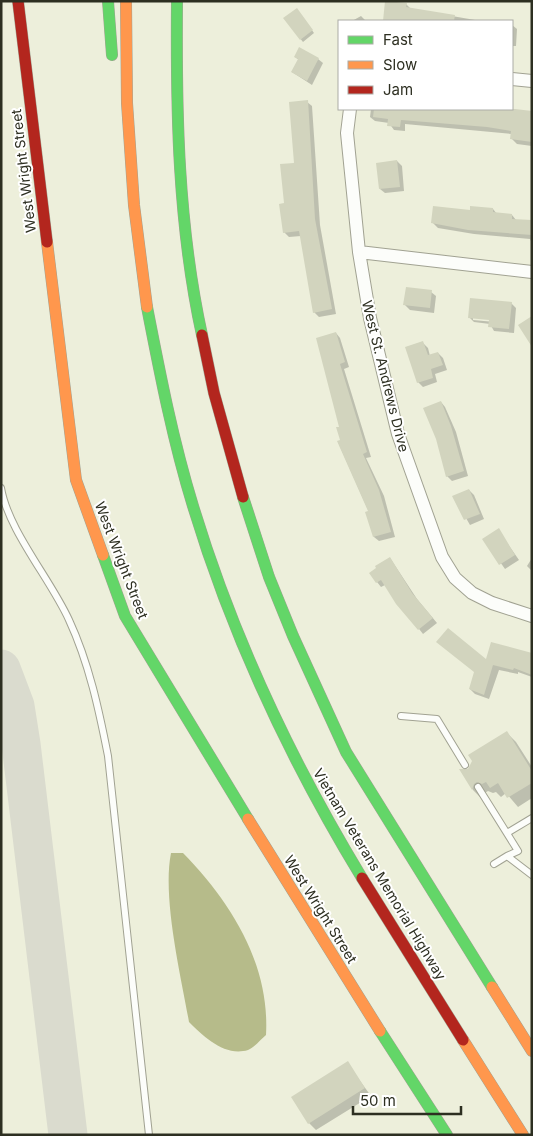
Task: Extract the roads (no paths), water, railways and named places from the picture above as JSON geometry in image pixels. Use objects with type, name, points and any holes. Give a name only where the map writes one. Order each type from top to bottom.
[{"type":"main road","name":"West Wright Street","points":[[18,1],[76,480],[125,616],[302,909],[447,1135]]},
{"type":"main road","points":[[108,1],[114,76],[136,242]]},
{"type":"main road","name":"Vietnam Veterans Memorial Highway","points":[[126,1],[126,90],[136,242],[156,362],[181,464],[213,564],[260,686],[310,788],[358,872],[523,1135]]},
{"type":"main road","points":[[177,1],[176,88],[183,202],[190,267],[205,351],[233,464],[266,566],[290,630],[348,754],[372,798],[532,1051]]},
{"type":"main road","points":[[176,88],[188,1]]},
{"type":"street","points":[[513,79],[532,81]]},
{"type":"street","name":"West St. Andrews Drive","points":[[350,110],[347,133],[359,252],[370,318],[398,434],[442,558],[455,578],[472,593],[492,603],[532,616]]},
{"type":"street","points":[[359,252],[532,272]]},
{"type":"lane","points":[[1,488],[10,514],[69,620],[86,666],[100,714],[108,756],[149,1135]]},
{"type":"lane","points":[[402,716],[437,719],[465,765]]},
{"type":"lane","points":[[478,787],[518,851],[494,864]]},
{"type":"lane","points":[[507,833],[532,818]]},
{"type":"lane","points":[[507,856],[532,875]]}]
